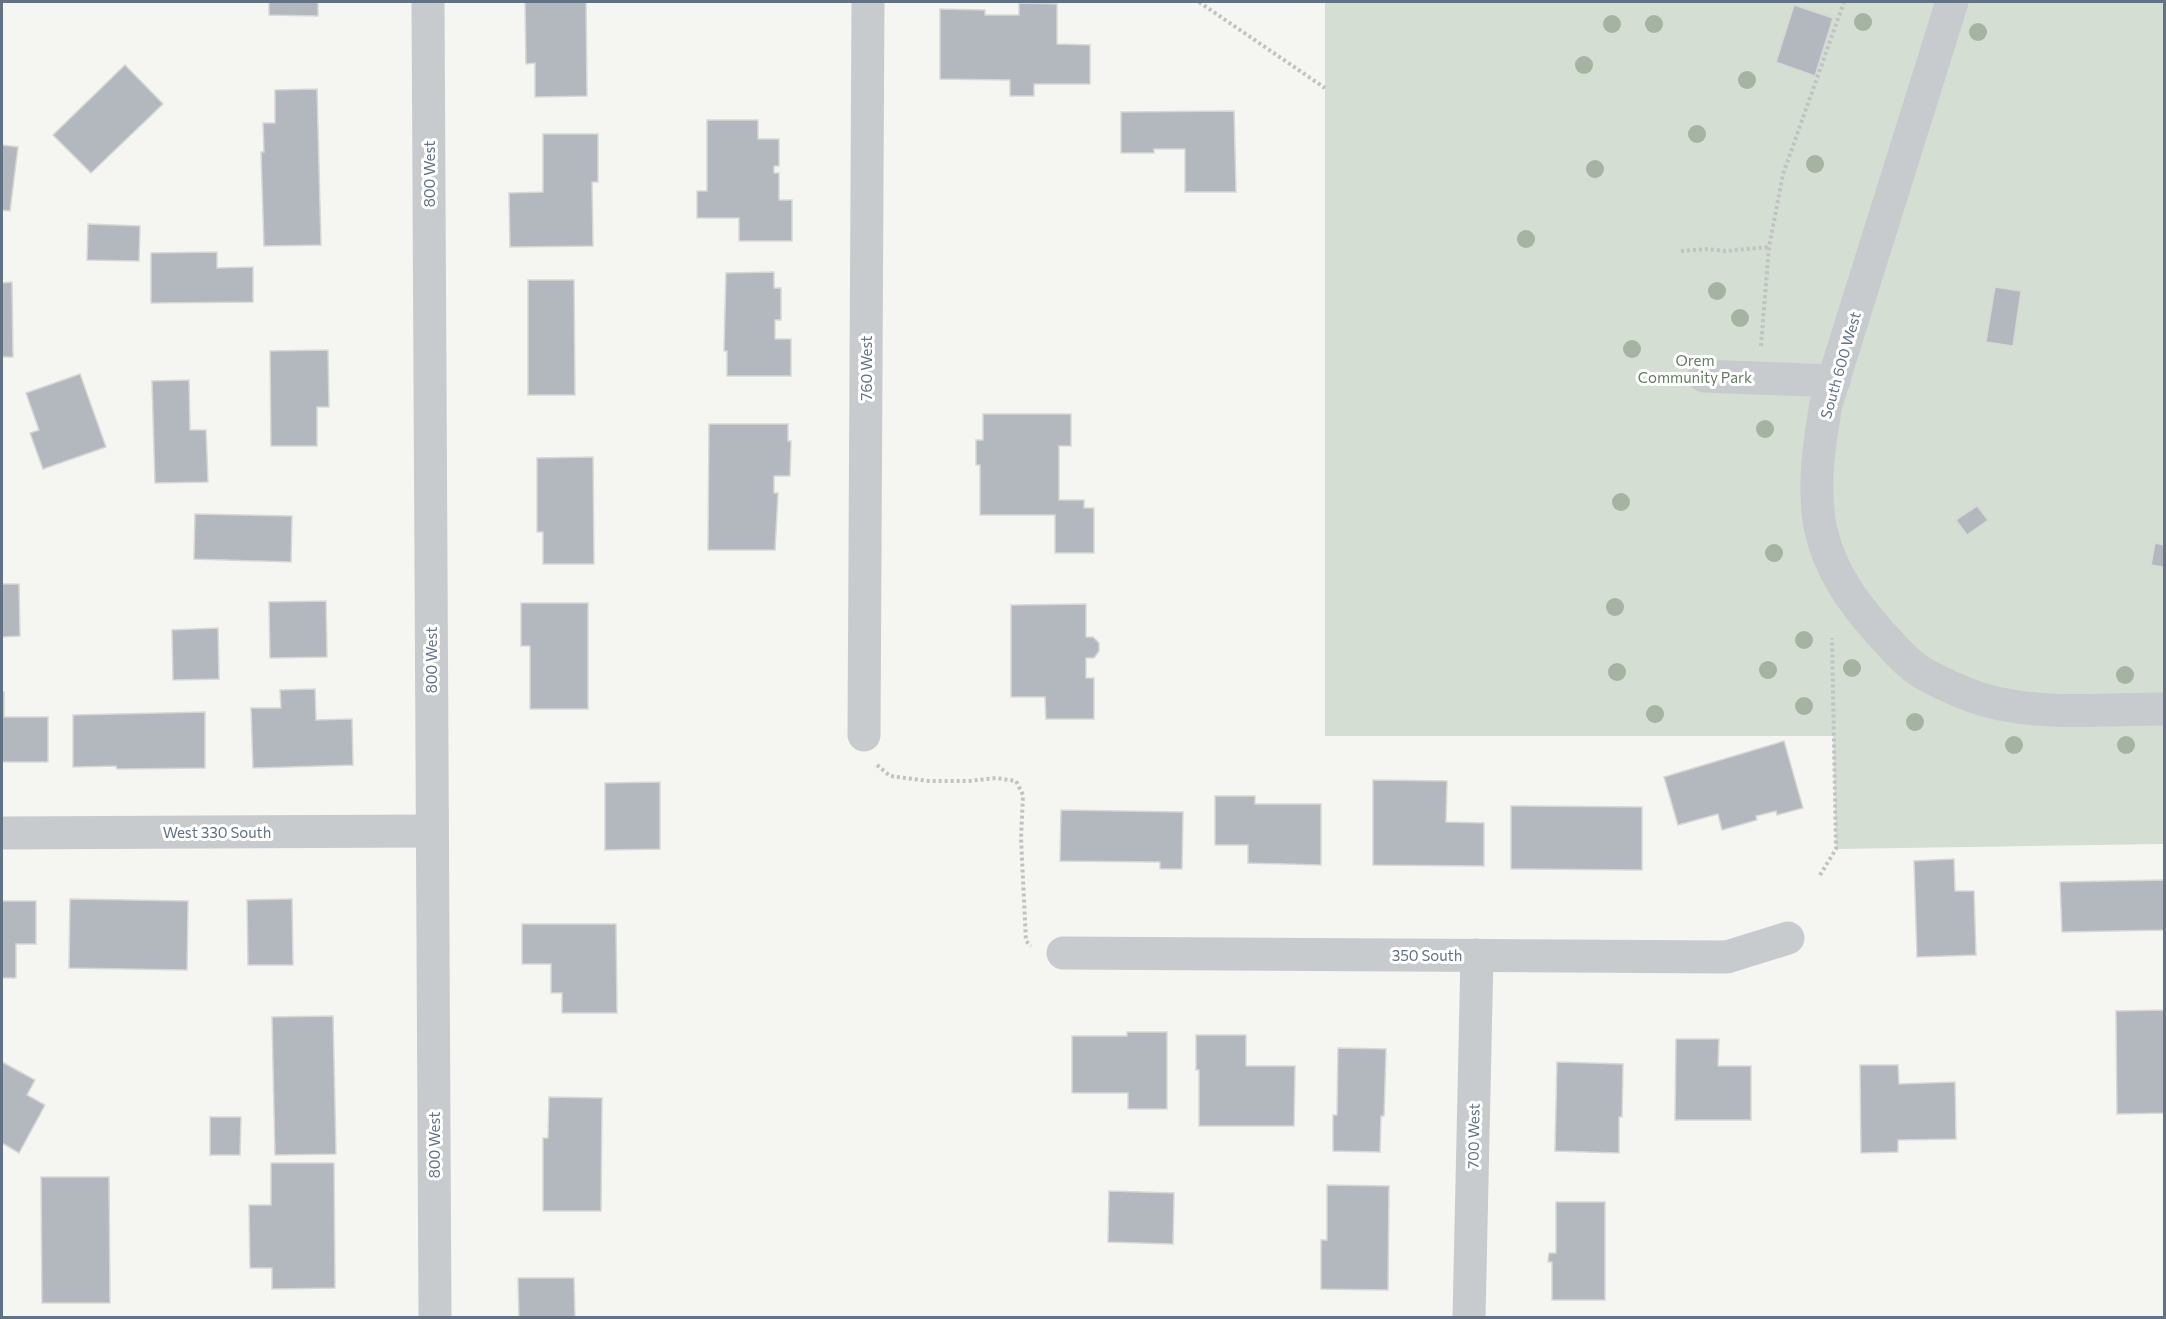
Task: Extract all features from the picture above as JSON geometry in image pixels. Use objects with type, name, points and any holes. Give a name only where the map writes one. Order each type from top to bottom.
[{"type":"street","name":"800 West","points":[[428,2],[435,1317]]},
{"type":"street","name":"760 West","points":[[864,735],[868,2]]},
{"type":"street","name":"South 600 West","points":[[1952,2],[1826,404],[1817,458],[1821,526],[1832,564],[1843,586],[1862,612],[1898,651],[1915,668],[1958,690],[1988,701],[2036,710],[2164,710]]},
{"type":"street","points":[[1704,376],[1834,381]]},
{"type":"street","name":"West 330 South","points":[[2,833],[432,831]]},
{"type":"street","name":"350 South","points":[[1063,953],[1727,957],[1788,938]]},
{"type":"street","name":"700 West","points":[[1469,1317],[1477,956]]},
{"type":"path","points":[[1199,2],[1325,88]]},
{"type":"path","points":[[1761,353],[1769,247],[1783,174],[1844,2]]},
{"type":"path","points":[[1682,251],[1707,249],[1725,251],[1769,247]]},
{"type":"path","points":[[1820,875],[1836,849],[1832,638]]},
{"type":"path","points":[[864,735],[874,762],[890,776],[929,781],[996,778],[1016,781],[1023,795],[1021,838],[1026,941],[1040,953],[1063,953]]},
{"type":"green space","name":"Orem Community Park","points":[[1325,2],[2164,2],[2164,844],[1836,849],[1833,736],[1325,736]]},
{"type":"building","points":[[269,2],[318,2],[318,16],[269,15]]},
{"type":"building","points":[[525,2],[586,2],[587,96],[535,97],[535,63],[526,64]]},
{"type":"building","points":[[1019,3],[1057,4],[1057,44],[1090,45],[1090,84],[1034,84],[1034,96],[1010,96],[1010,80],[940,79],[940,9],[985,10],[985,15],[1019,15]]},
{"type":"building","points":[[1794,5],[1833,18],[1815,76],[1776,62]]},
{"type":"building","points":[[125,65],[163,104],[91,173],[53,135]]},
{"type":"building","points":[[317,89],[321,245],[264,246],[261,152],[264,152],[263,123],[275,123],[275,90]]},
{"type":"building","points":[[1234,111],[1236,192],[1185,192],[1185,149],[1154,149],[1154,153],[1121,153],[1121,112]]},
{"type":"building","points":[[707,120],[758,120],[758,139],[779,139],[779,166],[774,166],[774,173],[779,173],[779,200],[792,200],[792,241],[739,241],[739,218],[697,218],[697,191],[707,191]]},
{"type":"building","points":[[543,134],[598,134],[598,182],[592,182],[593,246],[510,247],[509,193],[543,192]]},
{"type":"building","points":[[2,145],[18,147],[10,211],[2,210]]},
{"type":"building","points":[[88,224],[140,226],[139,261],[87,260]]},
{"type":"building","points":[[217,252],[217,268],[253,267],[253,302],[151,303],[151,253]]},
{"type":"building","points":[[774,272],[774,288],[781,288],[781,320],[775,320],[775,339],[791,339],[791,376],[727,376],[727,351],[724,351],[726,273]]},
{"type":"building","points":[[528,280],[574,280],[575,395],[528,395]]},
{"type":"building","points":[[12,282],[13,357],[2,357],[2,283]]},
{"type":"building","points":[[1995,287],[2021,291],[2013,346],[1986,342]]},
{"type":"building","points":[[328,350],[329,407],[317,407],[317,446],[271,446],[270,351]]},
{"type":"building","points":[[80,374],[106,447],[43,469],[30,433],[39,430],[26,393]]},
{"type":"building","points":[[189,380],[190,430],[206,430],[208,482],[155,483],[152,381]]},
{"type":"building","points":[[983,414],[1071,414],[1071,446],[1059,446],[1059,500],[1084,500],[1084,508],[1094,508],[1094,553],[1055,553],[1055,515],[980,515],[980,465],[976,465],[976,440],[983,440]]},
{"type":"building","points":[[709,424],[788,424],[788,441],[791,441],[790,476],[774,476],[774,493],[778,493],[775,550],[708,550]]},
{"type":"building","points":[[593,457],[594,564],[543,564],[543,532],[537,532],[537,458]]},
{"type":"building","points":[[1977,506],[1988,520],[1967,535],[1956,520]]},
{"type":"building","points":[[195,514],[292,516],[291,562],[194,559]]},
{"type":"building","points":[[2155,543],[2164,545],[2164,567],[2151,565]]},
{"type":"building","points":[[2,584],[19,584],[20,636],[2,637]]},
{"type":"building","points":[[326,601],[327,657],[270,658],[269,602]]},
{"type":"building","points":[[521,603],[588,603],[588,709],[530,709],[530,646],[521,646]]},
{"type":"building","points":[[1086,604],[1086,637],[1093,637],[1099,643],[1099,651],[1094,658],[1086,658],[1086,678],[1094,678],[1094,719],[1046,719],[1045,697],[1011,697],[1011,605]]},
{"type":"building","points":[[218,628],[219,679],[173,680],[172,630]]},
{"type":"building","points":[[315,689],[316,720],[352,719],[353,765],[253,768],[251,708],[281,708],[280,690]]},
{"type":"building","points":[[2,692],[4,692],[4,717],[48,717],[48,762],[2,762]]},
{"type":"building","points":[[205,712],[205,768],[73,767],[73,715]]},
{"type":"building","points":[[1784,741],[1803,808],[1777,815],[1776,811],[1756,816],[1757,820],[1722,830],[1718,814],[1678,825],[1664,777]]},
{"type":"building","points":[[1373,780],[1447,781],[1446,822],[1484,823],[1484,866],[1373,865]]},
{"type":"building","points":[[660,782],[660,849],[605,850],[605,783]]},
{"type":"building","points":[[1215,796],[1255,796],[1255,804],[1321,804],[1321,865],[1248,863],[1248,845],[1215,845]]},
{"type":"building","points":[[1511,806],[1642,807],[1642,870],[1511,869]]},
{"type":"building","points":[[1061,810],[1183,812],[1182,869],[1160,869],[1160,862],[1060,861]]},
{"type":"building","points":[[1954,859],[1955,891],[1974,891],[1976,955],[1917,957],[1914,861]]},
{"type":"building","points":[[2164,880],[2164,930],[2062,932],[2060,882]]},
{"type":"building","points":[[70,899],[188,901],[187,970],[69,968]]},
{"type":"building","points":[[292,899],[293,965],[248,965],[247,900]]},
{"type":"building","points":[[2,901],[36,901],[36,944],[16,944],[16,978],[2,978]]},
{"type":"building","points":[[522,924],[616,924],[617,1013],[562,1013],[562,993],[551,993],[551,964],[522,964]]},
{"type":"building","points":[[2164,1010],[2164,1113],[2117,1114],[2116,1011]]},
{"type":"building","points":[[333,1016],[336,1154],[275,1155],[272,1017]]},
{"type":"building","points":[[1127,1032],[1167,1032],[1167,1109],[1128,1109],[1128,1093],[1072,1093],[1072,1036],[1127,1036]]},
{"type":"building","points":[[1196,1035],[1246,1035],[1246,1066],[1295,1066],[1294,1126],[1199,1126],[1199,1070],[1196,1070]]},
{"type":"building","points":[[1676,1039],[1719,1039],[1718,1066],[1751,1066],[1751,1120],[1675,1120]]},
{"type":"building","points":[[1338,1048],[1386,1049],[1384,1116],[1381,1116],[1380,1152],[1333,1151],[1333,1115],[1337,1115]]},
{"type":"building","points":[[2,1062],[35,1080],[27,1095],[45,1105],[19,1153],[2,1143]]},
{"type":"building","points":[[1557,1062],[1623,1064],[1619,1153],[1555,1151]]},
{"type":"building","points":[[1860,1065],[1898,1065],[1899,1084],[1955,1082],[1956,1139],[1898,1140],[1898,1152],[1861,1153]]},
{"type":"building","points":[[549,1097],[602,1098],[601,1211],[543,1211],[543,1138],[548,1138]]},
{"type":"building","points":[[210,1117],[241,1117],[240,1155],[210,1155]]},
{"type":"building","points":[[271,1163],[334,1163],[335,1288],[272,1289],[272,1268],[250,1268],[249,1205],[271,1205]]},
{"type":"building","points":[[41,1177],[109,1177],[110,1303],[42,1303]]},
{"type":"building","points":[[1327,1185],[1389,1186],[1388,1290],[1321,1289],[1321,1240],[1327,1240]]},
{"type":"building","points":[[1109,1191],[1174,1193],[1173,1244],[1108,1242]]},
{"type":"building","points":[[1556,1202],[1605,1202],[1605,1300],[1552,1300],[1552,1262],[1548,1262],[1549,1253],[1556,1253]]},
{"type":"building","points":[[518,1278],[574,1278],[575,1318],[519,1318]]}]
